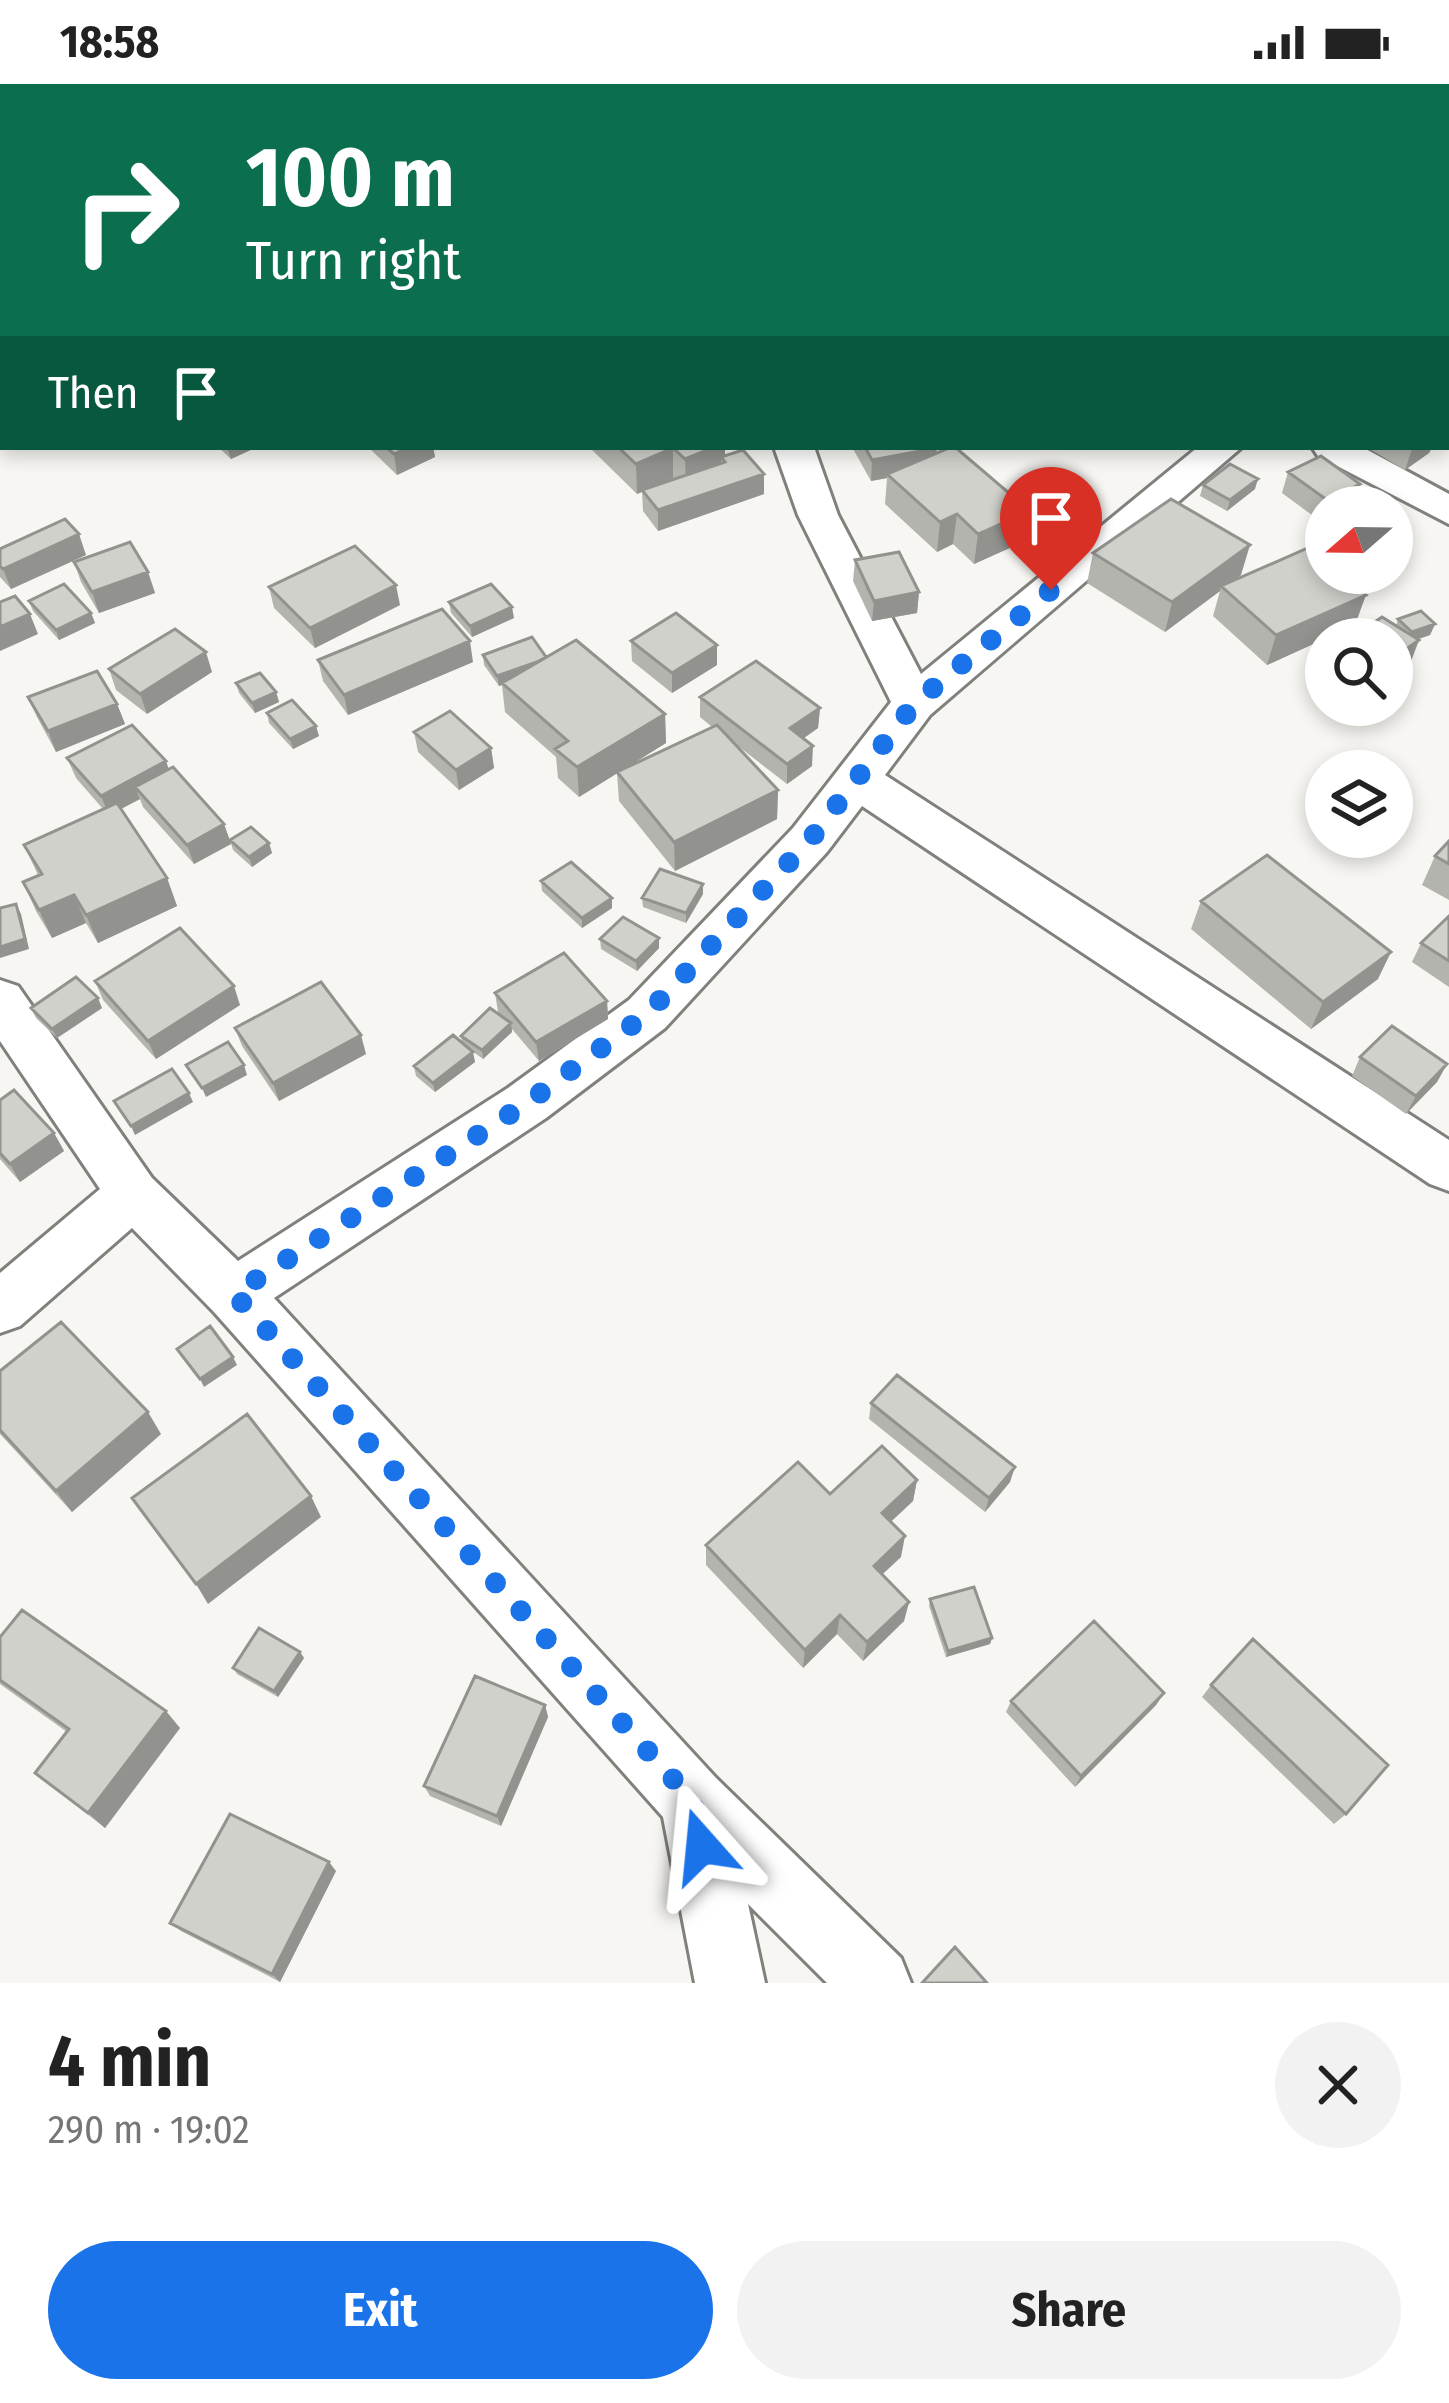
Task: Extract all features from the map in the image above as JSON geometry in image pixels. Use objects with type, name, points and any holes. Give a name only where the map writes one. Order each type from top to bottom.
[{"type":"street","points":[[795,450],[818,515],[914,704]]},
{"type":"street","points":[[234,1294],[527,1103],[647,1014],[810,840],[914,704],[1218,450]]},
{"type":"street","points":[[1337,450],[1449,511]]},
{"type":"street","points":[[856,779],[1449,1168]]},
{"type":"street","points":[[0,1000],[133,1194],[234,1294],[693,1801],[876,1983]]},
{"type":"street","points":[[0,1308],[133,1194]]},
{"type":"street","points":[[693,1801],[730,1983]]},
{"type":"building","points":[[621,450],[668,450],[636,464]]},
{"type":"building","points":[[675,450],[708,450],[685,459]]},
{"type":"building","points":[[743,450],[764,474],[658,510],[642,490],[725,462],[721,457]]},
{"type":"building","points":[[867,450],[926,450],[872,460]]},
{"type":"building","points":[[944,450],[959,450],[1030,511],[978,534],[957,514],[940,522],[887,474]]},
{"type":"building","points":[[1321,456],[1360,484],[1308,486],[1288,472]]},
{"type":"building","points":[[1230,464],[1258,479],[1230,500],[1203,485]]},
{"type":"building","points":[[1171,499],[1250,545],[1172,602],[1093,553]]},
{"type":"building","points":[[65,519],[79,534],[3,569],[0,566],[0,549]]},
{"type":"building","points":[[130,542],[148,572],[92,592],[74,562]]},
{"type":"building","points":[[355,546],[396,585],[310,628],[269,587]]},
{"type":"building","points":[[1305,549],[1305,594],[1366,595],[1305,618],[1276,635],[1221,586]]},
{"type":"building","points":[[899,552],[919,592],[874,601],[855,560]]},
{"type":"building","points":[[64,584],[91,613],[56,630],[29,601]]},
{"type":"building","points":[[491,584],[512,607],[470,626],[449,602]]},
{"type":"building","points":[[15,596],[30,614],[0,627],[0,602]]},
{"type":"building","points":[[442,609],[470,641],[344,695],[318,660]]},
{"type":"building","points":[[1421,611],[1435,624],[1413,632],[1413,618],[1401,618]]},
{"type":"building","points":[[676,613],[717,645],[672,673],[631,641]]},
{"type":"building","points":[[175,629],[206,652],[140,694],[109,669]]},
{"type":"building","points":[[532,637],[546,657],[497,676],[483,655]]},
{"type":"building","points":[[576,640],[665,714],[577,767],[555,749],[568,741],[502,683]]},
{"type":"building","points":[[756,661],[820,708],[790,728],[813,746],[787,764],[700,697]]},
{"type":"building","points":[[97,671],[117,704],[48,731],[28,697]]},
{"type":"building","points":[[260,673],[276,692],[252,703],[236,683]]},
{"type":"building","points":[[292,700],[316,726],[290,739],[267,713]]},
{"type":"building","points":[[450,711],[491,748],[456,770],[414,732]]},
{"type":"building","points":[[132,725],[166,761],[101,796],[67,758]]},
{"type":"building","points":[[717,725],[778,790],[674,842],[617,772]]},
{"type":"building","points":[[173,767],[224,824],[187,845],[135,787]]},
{"type":"building","points":[[117,803],[167,878],[86,915],[74,895],[39,910],[23,882],[42,874],[24,845]]},
{"type":"building","points":[[251,827],[269,843],[249,857],[230,840]]},
{"type":"building","points":[[1449,841],[1449,864],[1435,856]]},
{"type":"building","points":[[1267,855],[1391,952],[1323,1002],[1201,901]]},
{"type":"building","points":[[571,862],[612,898],[582,918],[541,881]]},
{"type":"building","points":[[660,869],[703,884],[686,913],[642,898]]},
{"type":"building","points":[[16,904],[25,939],[0,947],[0,908]]},
{"type":"building","points":[[1449,916],[1449,961],[1421,943]]},
{"type":"building","points":[[623,917],[659,938],[636,961],[600,939]]},
{"type":"building","points":[[180,928],[234,986],[148,1041],[95,981]]},
{"type":"building","points":[[564,953],[607,1001],[536,1042],[495,993]]},
{"type":"building","points":[[76,977],[98,998],[52,1029],[31,1008]]},
{"type":"building","points":[[321,982],[361,1035],[273,1083],[235,1028]]},
{"type":"building","points":[[490,1008],[511,1023],[482,1050],[461,1036]]},
{"type":"building","points":[[1392,1026],[1447,1064],[1416,1096],[1360,1057]]},
{"type":"building","points":[[453,1035],[473,1052],[433,1083],[414,1066]]},
{"type":"building","points":[[228,1042],[244,1065],[202,1088],[186,1065]]},
{"type":"building","points":[[172,1069],[189,1093],[131,1126],[114,1101]]},
{"type":"building","points":[[14,1090],[54,1133],[10,1164],[0,1153],[0,1100]]},
{"type":"building","points":[[61,1322],[148,1412],[56,1491],[0,1430],[0,1371]]},
{"type":"building","points":[[210,1326],[233,1357],[200,1379],[177,1349]]},
{"type":"building","points":[[897,1375],[1015,1467],[989,1498],[871,1403]]},
{"type":"building","points":[[247,1414],[311,1496],[196,1584],[132,1498]]},
{"type":"building","points":[[882,1446],[917,1480],[882,1513],[905,1536],[874,1566],[909,1602],[867,1642],[840,1615],[805,1650],[706,1545],[798,1462],[830,1494]]},
{"type":"building","points":[[974,1587],[992,1638],[948,1651],[930,1599]]},
{"type":"building","points":[[22,1610],[166,1711],[88,1813],[35,1773],[69,1729],[0,1680],[0,1637]]},
{"type":"building","points":[[1094,1621],[1164,1693],[1081,1776],[1011,1701]]},
{"type":"building","points":[[259,1628],[300,1652],[274,1691],[233,1668]]},
{"type":"building","points":[[1253,1639],[1388,1765],[1346,1814],[1211,1685]]},
{"type":"building","points":[[475,1676],[545,1705],[497,1816],[424,1786]]},
{"type":"building","points":[[230,1814],[329,1862],[272,1974],[170,1923]]},
{"type":"building","points":[[955,1947],[987,1983],[922,1983]]},
{"type":"route","points":[[702,1846],[693,1801],[234,1294],[527,1103],[647,1014],[810,840],[914,704],[1051,590]]}]
